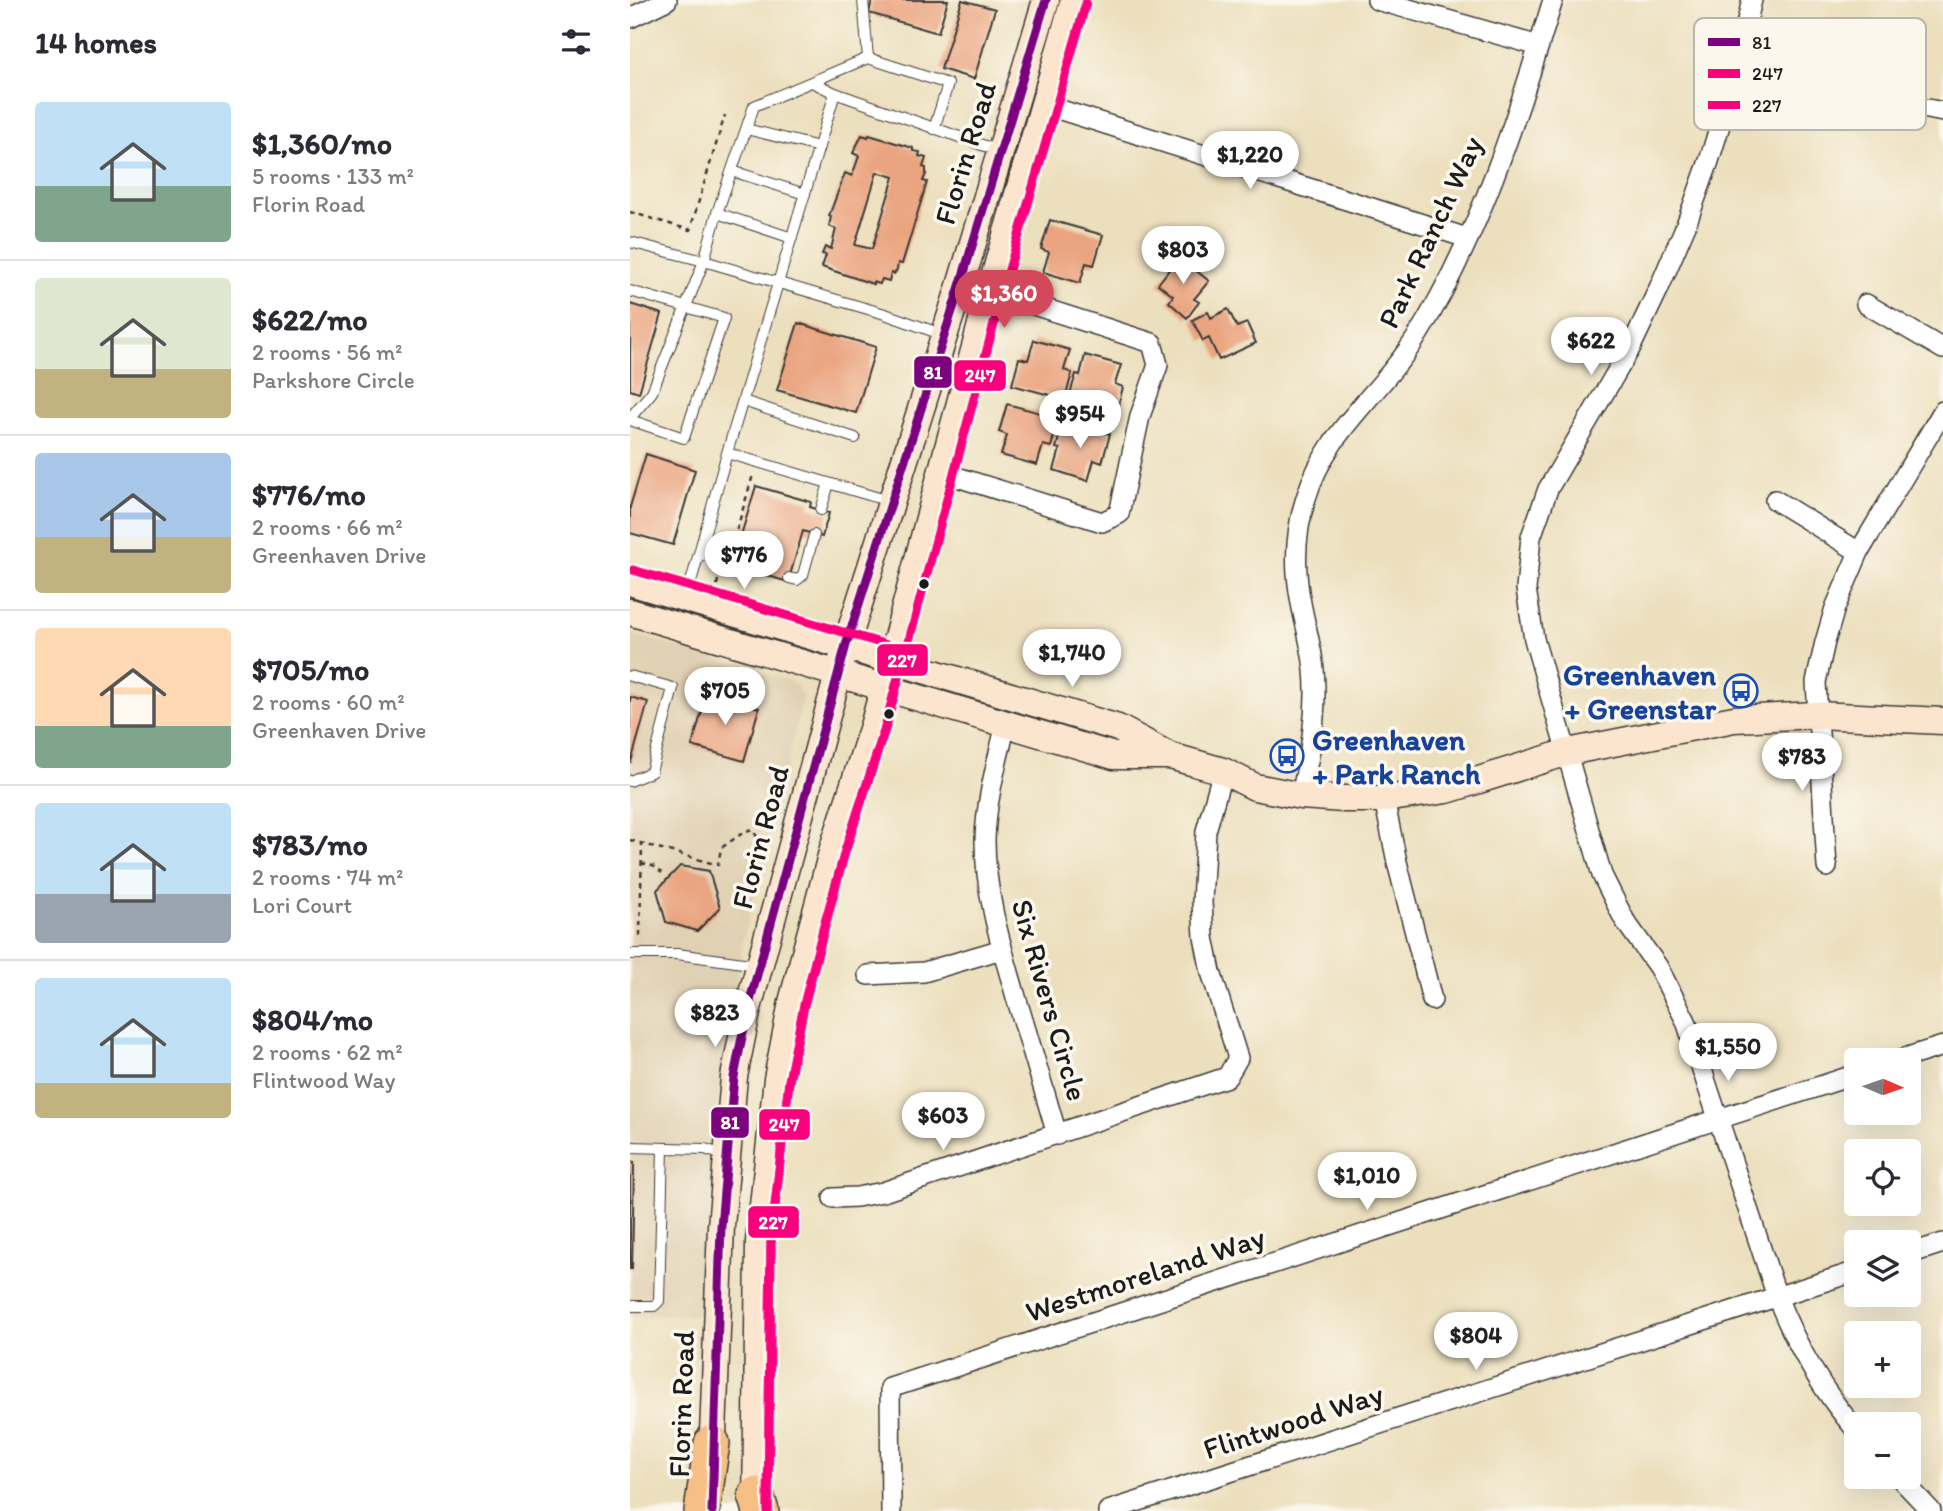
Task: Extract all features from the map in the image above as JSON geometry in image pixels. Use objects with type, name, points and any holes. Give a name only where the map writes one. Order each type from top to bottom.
[{"type":"highway","points":[[702,1511],[712,1443]]},
{"type":"main road","name":"Florin Road","points":[[712,1511],[712,1443],[721,1226],[734,1077],[747,1013],[846,645],[1046,0]]},
{"type":"main road","name":"Florin Road","points":[[758,1506],[759,1241],[777,1079],[792,1002],[811,926],[891,659],[990,291],[1074,0]]},
{"type":"main road","points":[[630,582],[1118,728],[1170,757]]},
{"type":"main road","points":[[630,612],[1114,756],[1170,757],[1223,771],[1255,787],[1301,796],[1384,799],[1447,790],[1568,752],[1734,719],[1817,715],[1943,721]]},
{"type":"street","points":[[630,18],[665,0]]},
{"type":"street","points":[[1377,0],[1539,46]]},
{"type":"street","name":"Park Ranch Way","points":[[1301,796],[1314,729],[1315,695],[1312,655],[1300,602],[1297,571],[1298,533],[1306,496],[1317,468],[1334,438],[1387,378],[1417,336],[1467,238],[1512,128],[1552,0]]},
{"type":"street","points":[[1748,18],[1752,0]]},
{"type":"street","points":[[1045,105],[1467,238]]},
{"type":"street","points":[[1718,130],[1686,225],[1660,288],[1630,349],[1548,489],[1531,537],[1527,563],[1528,614],[1602,875],[1625,921],[1658,967],[1678,1003],[1697,1050],[1788,1326],[1812,1371],[1844,1416]]},
{"type":"street","points":[[941,472],[1102,522],[1119,514],[1140,416],[1157,365],[1152,343],[990,291]]},
{"type":"street","points":[[1866,304],[1943,349]]},
{"type":"street","points":[[1827,867],[1816,682],[1825,642],[1842,590],[1859,552],[1943,411]]},
{"type":"street","points":[[1775,500],[1859,552]]},
{"type":"street","name":"Six Rivers Circle","points":[[1006,724],[988,805],[985,838],[988,888],[1002,949],[1057,1135],[1227,1077],[1238,1058],[1211,972],[1204,937],[1202,902],[1206,831],[1223,771]]},
{"type":"street","points":[[1384,799],[1432,1000]]},
{"type":"street","points":[[868,975],[924,972],[1002,949]]},
{"type":"street","points":[[1922,1053],[1943,1046]]},
{"type":"street","name":"Westmoreland Way","points":[[891,1511],[890,1388],[1844,1078]]},
{"type":"street","points":[[833,1198],[883,1192],[1057,1135]]},
{"type":"street","points":[[1921,1250],[1943,1243]]},
{"type":"street","name":"Flintwood Way","points":[[1108,1511],[1844,1275]]},
{"type":"street","points":[[1910,1489],[1931,1511]]},
{"type":"lane","points":[[863,0],[868,58]]},
{"type":"lane","points":[[630,291],[686,307],[724,318],[684,438],[630,419],[652,392],[686,307],[704,261],[754,106],[868,58],[948,84],[934,129]]},
{"type":"lane","points":[[812,82],[835,93],[1000,151]]},
{"type":"lane","points":[[687,598],[727,453],[835,93]]},
{"type":"lane","points":[[746,129],[819,148]]},
{"type":"lane","points":[[732,171],[805,194]]},
{"type":"lane","points":[[717,214],[792,238]]},
{"type":"lane","points":[[630,242],[778,282],[944,335]]},
{"type":"lane","points":[[743,401],[855,438]]},
{"type":"lane","points":[[727,453],[890,502]]},
{"type":"lane","points":[[821,510],[829,483]]},
{"type":"lane","points":[[789,578],[797,580],[803,575],[814,535]]},
{"type":"lane","points":[[699,554],[730,562]]},
{"type":"lane","points":[[630,676],[673,688],[651,772],[630,781]]},
{"type":"lane","points":[[630,954],[677,954],[760,965]]},
{"type":"lane","points":[[630,1147],[705,1149],[727,1157]]},
{"type":"lane","points":[[630,1306],[653,1306],[659,1301],[663,1148]]},
{"type":"path","points":[[630,212],[690,230],[725,115]]},
{"type":"path","points":[[716,587],[721,569],[730,562],[755,469]]},
{"type":"path","points":[[630,839],[718,865],[721,848],[744,832],[752,829],[763,846]]},
{"type":"path","points":[[640,936],[642,843]]},
{"type":"path","points":[[641,863],[653,866],[662,873]]},
{"type":"shaded area","points":[[630,633],[790,681],[798,687],[803,699],[743,942],[716,1119],[703,1315],[630,1314]]},
{"type":"building","points":[[872,0],[948,0],[938,33],[869,13]]},
{"type":"building","points":[[962,0],[995,9],[974,79],[941,69]]},
{"type":"building","points":[[862,135],[869,135],[913,148],[913,151],[920,152],[919,156],[926,158],[923,181],[927,182],[902,264],[898,263],[897,270],[894,274],[891,273],[889,281],[882,279],[880,284],[822,267],[826,255],[822,254],[825,247],[831,249],[836,229],[829,226],[829,216],[845,173],[852,176],[859,156],[853,153]],"holes":[[[877,172],[894,177],[872,249],[855,245]]]},
{"type":"building","points":[[1050,220],[1103,235],[1094,265],[1086,263],[1080,283],[1043,272],[1049,252],[1041,249]]},
{"type":"building","points":[[1179,257],[1209,281],[1194,299],[1199,302],[1187,318],[1169,302],[1173,296],[1158,284]]},
{"type":"building","points":[[630,304],[662,314],[639,393],[630,390]]},
{"type":"building","points":[[1228,309],[1237,327],[1247,323],[1256,343],[1219,360],[1209,338],[1203,341],[1192,320],[1208,312],[1211,318]]},
{"type":"building","points":[[798,323],[876,347],[856,413],[777,390]]},
{"type":"building","points":[[1034,340],[1070,350],[1064,370],[1072,373],[1065,399],[1012,385],[1019,358],[1028,360]]},
{"type":"building","points":[[1085,355],[1121,365],[1115,384],[1123,387],[1116,414],[1068,401],[1076,374],[1080,375]]},
{"type":"building","points":[[1007,404],[1059,418],[1051,447],[1043,445],[1037,465],[1001,455],[1007,435],[999,432]]},
{"type":"building","points":[[1064,420],[1110,434],[1102,463],[1094,460],[1088,481],[1054,470],[1060,449],[1056,448]]},
{"type":"building","points":[[646,454],[695,470],[673,545],[630,533],[630,507]]},
{"type":"building","points":[[756,486],[811,502],[810,507],[829,513],[822,537],[803,531],[788,582],[732,565]]},
{"type":"building","points":[[707,693],[759,708],[744,761],[692,746]]},
{"type":"building","points":[[630,697],[648,702],[631,762],[630,762]]},
{"type":"building","points":[[680,866],[709,871],[720,908],[697,931],[666,922],[657,890]]},
{"type":"building","points":[[630,1161],[634,1162],[632,1269],[630,1269]]},
{"type":"transit line","name":"81","points":[[712,1511],[721,1226],[734,1077],[747,1012],[846,645],[960,286],[1046,0]]},
{"type":"transit line","name":"247","points":[[768,1511],[771,1242],[789,1081],[804,1005],[845,851],[886,726],[1002,294],[1086,3]]},
{"type":"transit line","name":"227","points":[[633,570],[894,647],[900,651],[903,658],[884,731],[823,929],[789,1081],[771,1242],[768,1511]]},
{"type":"place","name":"Greenhaven + Greenstar","points":[[1741,691]]},
{"type":"place","name":"Greenhaven + Park Ranch","points":[[1287,756]]}]
